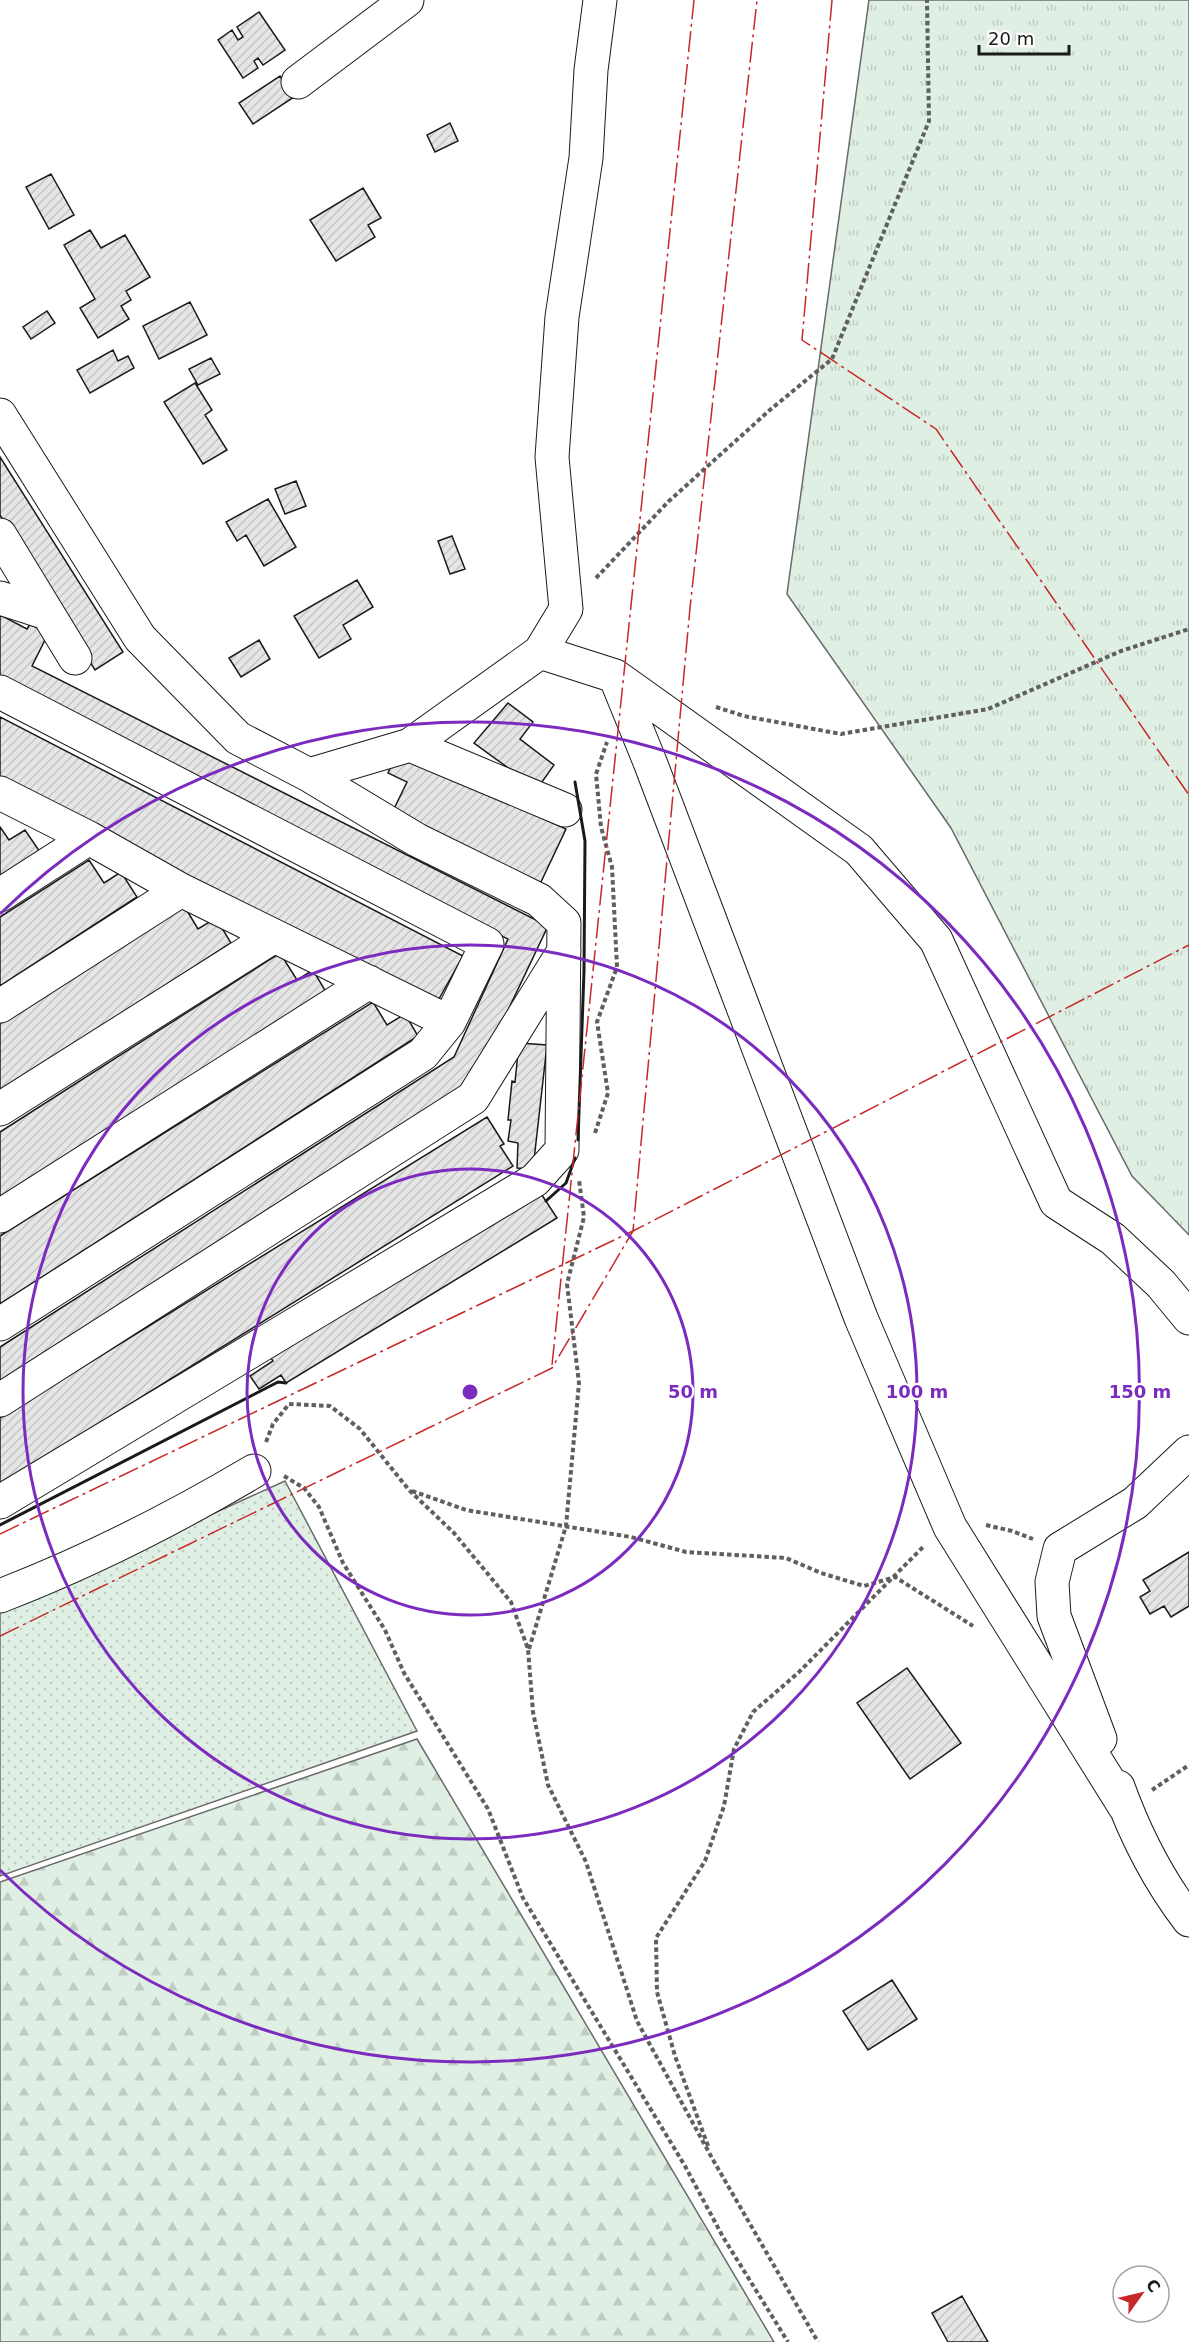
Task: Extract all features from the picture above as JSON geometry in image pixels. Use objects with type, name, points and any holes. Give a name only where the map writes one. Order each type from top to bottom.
[{"type":"street","points":[[298,82],[407,0]]},
{"type":"street","points":[[309,775],[410,745],[540,652],[566,609],[552,457],[562,317],[586,158],[591,70],[600,0]]},
{"type":"street","points":[[0,415],[140,638],[238,738],[309,775],[417,840],[539,900],[564,923],[562,1150],[535,1180],[0,1502]]},
{"type":"street","points":[[0,535],[75,658]]},
{"type":"street","points":[[0,598],[47,613]]},
{"type":"street","points":[[540,652],[615,676],[859,850],[936,940],[1056,1202],[1113,1239],[1161,1284],[1189,1317]]},
{"type":"street","points":[[615,676],[650,762],[861,1318],[950,1527],[1125,1807],[1169,1894],[1189,1920]]},
{"type":"street","points":[[0,692],[487,944],[449,1022],[423,1054],[0,1324]]},
{"type":"street","points":[[410,745],[565,810]]},
{"type":"street","points":[[0,793],[89,838],[181,890],[449,1022]]},
{"type":"street","points":[[0,895],[89,838]]},
{"type":"street","points":[[0,1006],[181,890]]},
{"type":"street","points":[[0,1109],[274,936]]},
{"type":"street","points":[[0,1400],[473,1098],[564,951]]},
{"type":"street","points":[[0,1216],[369,982]]},
{"type":"street","points":[[1125,1807],[1054,1616],[1052,1582],[1060,1549],[1135,1503],[1189,1452]]},
{"type":"street","points":[[0,1596],[57,1574],[114,1546],[212,1496],[254,1471]]},
{"type":"path","points":[[566,609],[669,501],[771,408],[832,359],[929,121],[927,0]]},
{"type":"path","points":[[712,706],[744,716],[841,734],[988,710],[1121,651],[1189,629]]},
{"type":"path","points":[[788,2342],[723,2237],[685,2166],[523,1898],[488,1809],[404,1673],[385,1630],[343,1563],[319,1507],[304,1488],[279,1473],[254,1471],[273,1424],[289,1404],[330,1406],[360,1429],[410,1490],[454,1533],[511,1602],[528,1649],[533,1712],[548,1785],[586,1862],[637,2021],[712,2158],[818,2342]]},
{"type":"path","points":[[410,1490],[466,1510],[631,1537],[686,1552],[786,1558],[820,1573],[864,1586],[895,1577],[982,1632]]},
{"type":"path","points":[[712,2158],[675,2056],[657,1992],[656,1938],[705,1861],[724,1806],[734,1749],[753,1712],[798,1672],[933,1537],[963,1520],[1012,1531],[1060,1549]]},
{"type":"path","points":[[1125,1807],[1189,1765]]},
{"type":"green space","points":[[869,0],[1189,0],[1189,1235],[1132,1176],[951,828],[787,594]]},
{"type":"green space","points":[[285,1481],[417,1731],[0,1876],[0,1610]]},
{"type":"green space","points":[[417,1739],[774,2342],[0,2342],[0,1882]]},
{"type":"building","points":[[259,12],[285,50],[263,65],[258,58],[254,61],[258,68],[243,78],[218,40],[232,30],[238,40],[243,37],[237,27]]},
{"type":"building","points":[[280,76],[294,97],[253,124],[239,103]]},
{"type":"building","points":[[450,123],[458,141],[435,152],[427,135]]},
{"type":"building","points":[[51,174],[74,215],[49,229],[26,187]]},
{"type":"building","points":[[363,188],[381,218],[368,225],[375,237],[336,261],[310,220]]},
{"type":"building","points":[[90,230],[101,248],[125,235],[150,277],[126,291],[131,300],[121,306],[129,319],[98,338],[80,308],[95,299],[64,245]]},
{"type":"building","points":[[190,302],[207,335],[159,359],[143,326]]},
{"type":"building","points":[[47,311],[55,323],[31,339],[23,327]]},
{"type":"building","points":[[113,350],[118,361],[128,356],[134,368],[90,393],[77,370]]},
{"type":"building","points":[[211,358],[220,374],[198,385],[189,369]]},
{"type":"building","points":[[195,383],[212,410],[205,415],[227,450],[203,464],[164,402]]},
{"type":"building","points":[[0,457],[123,652],[95,670],[0,515]]},
{"type":"building","points":[[296,481],[306,506],[285,514],[275,489]]},
{"type":"building","points":[[268,499],[296,547],[264,566],[246,535],[237,541],[226,522]]},
{"type":"building","points":[[452,536],[465,569],[450,574],[438,541]]},
{"type":"building","points":[[357,580],[373,607],[343,625],[351,639],[319,658],[294,616]]},
{"type":"building","points":[[0,615],[27,629],[30,624],[48,634],[32,666],[548,926],[474,1082],[0,1382],[0,1347],[454,1057],[508,939],[0,681]]},
{"type":"building","points":[[259,640],[270,659],[241,677],[229,658]]},
{"type":"building","points":[[508,703],[533,722],[520,739],[554,765],[537,789],[474,743]]},
{"type":"building","points":[[0,717],[463,956],[435,1006],[0,781]]},
{"type":"building","points":[[411,758],[566,829],[540,884],[392,813],[407,782],[388,773],[393,761]]},
{"type":"building","points":[[0,827],[9,840],[25,830],[40,852],[0,878]]},
{"type":"building","points":[[89,860],[104,883],[121,872],[137,897],[0,986],[0,917]]},
{"type":"building","points":[[183,904],[198,929],[216,918],[231,943],[0,1091],[0,1023]]},
{"type":"building","points":[[280,953],[297,980],[313,970],[326,992],[0,1201],[0,1132]]},
{"type":"building","points":[[373,1002],[387,1025],[405,1014],[418,1036],[0,1304],[0,1236]]},
{"type":"building","points":[[519,1043],[547,1045],[533,1169],[517,1168],[518,1143],[508,1141],[512,1081],[515,1082]]},
{"type":"building","points":[[487,1117],[504,1144],[500,1146],[513,1166],[0,1485],[0,1418]]},
{"type":"building","points":[[540,1192],[557,1218],[286,1383],[281,1375],[259,1389],[250,1376],[273,1361],[271,1358]]},
{"type":"building","points":[[1189,1552],[1189,1606],[1171,1617],[1164,1606],[1150,1614],[1140,1597],[1150,1591],[1143,1580]]},
{"type":"building","points":[[907,1668],[961,1743],[910,1779],[857,1703]]},
{"type":"building","points":[[892,1980],[917,2019],[868,2050],[843,2011]]},
{"type":"building","points":[[962,2296],[988,2342],[948,2342],[932,2313]]},
{"type":"wall","points":[[575,782],[585,841],[584,971],[578,1140]]},
{"type":"wall","points":[[546,1201],[566,1183],[575,1158]]},
{"type":"wall","points":[[0,1525],[278,1382],[286,1383]]},
{"type":"power","points":[[552,1365],[694,0]]},
{"type":"power","points":[[0,1636],[552,1368],[633,1231],[690,608],[757,0]]},
{"type":"power","points":[[832,0],[802,340],[936,429],[1189,795]]},
{"type":"power","points":[[0,1534],[633,1231],[1189,945]]}]
